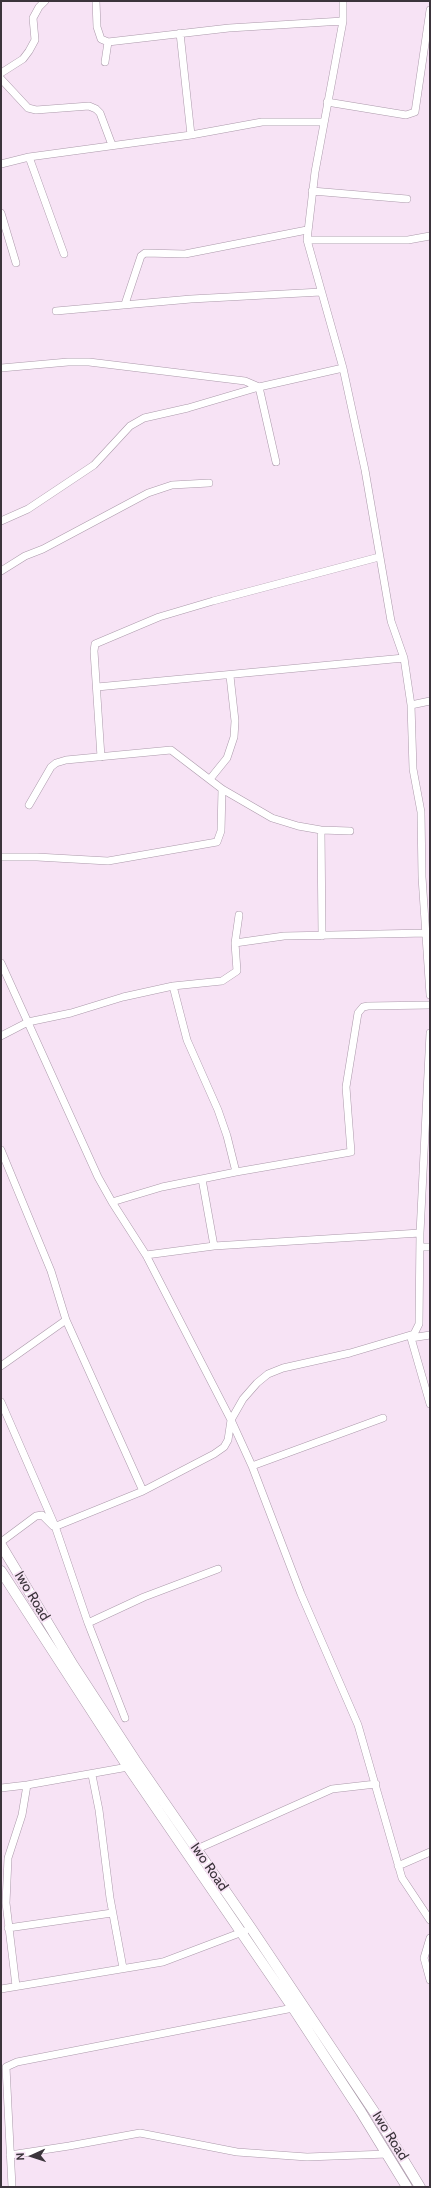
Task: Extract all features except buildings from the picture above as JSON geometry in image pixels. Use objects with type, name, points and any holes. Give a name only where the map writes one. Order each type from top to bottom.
[{"type":"main road","name":"Iwo Road","points":[[1,1545],[73,1665],[375,2113],[420,2187]]},
{"type":"main road","name":"Iwo Road","points":[[1,1571],[128,1767],[293,2008],[407,2187]]},
{"type":"street","points":[[1,73],[23,59],[29,51],[35,40],[33,18],[39,7],[45,1]]},
{"type":"street","points":[[96,1],[101,39],[108,42],[180,33],[343,21]]},
{"type":"street","points":[[343,1],[343,21],[323,122],[307,230],[308,240],[321,292],[343,368],[365,470],[391,621],[404,658],[410,706],[412,753],[420,802],[427,934],[429,946],[430,995]]},
{"type":"street","points":[[327,102],[403,114],[413,114],[415,112],[430,10]]},
{"type":"street","points":[[180,33],[191,135]]},
{"type":"street","points":[[105,62],[108,42]]},
{"type":"street","points":[[1,79],[28,108],[36,110],[89,106],[96,109],[100,113],[112,145]]},
{"type":"street","points":[[1,164],[29,157],[191,135],[275,121],[323,122]]},
{"type":"street","points":[[29,157],[64,254]]},
{"type":"street","points":[[312,191],[407,199]]},
{"type":"street","points":[[1,213],[16,263]]},
{"type":"street","points":[[125,304],[141,256],[145,253],[185,254],[307,230]]},
{"type":"street","points":[[308,240],[408,240],[430,236]]},
{"type":"street","points":[[56,311],[125,304],[321,292]]},
{"type":"street","points":[[1,368],[68,362],[89,362],[216,376],[245,381],[259,387]]},
{"type":"street","points":[[1,521],[33,506],[94,465],[130,426],[144,418],[188,408],[259,387],[343,368]]},
{"type":"street","points":[[259,387],[276,462]]},
{"type":"street","points":[[1,571],[24,556],[43,549],[148,493],[172,485],[209,483]]},
{"type":"street","points":[[101,757],[94,651],[95,644],[100,640],[159,617],[213,601],[379,557]]},
{"type":"street","points":[[97,687],[230,676],[404,658]]},
{"type":"street","points":[[210,779],[227,758],[234,737],[235,721],[230,676]]},
{"type":"street","points":[[410,706],[430,701]]},
{"type":"street","points":[[29,806],[52,767],[56,763],[66,760],[171,750],[222,789],[272,818],[298,826],[321,830],[350,830]]},
{"type":"street","points":[[1,857],[37,857],[108,861],[216,842],[221,830],[222,789]]},
{"type":"street","points":[[321,830],[322,936]]},
{"type":"street","points":[[422,845],[430,845]]},
{"type":"street","points":[[1,1036],[28,1022],[71,1013],[123,997],[173,986],[222,981],[237,971],[235,943],[239,915]]},
{"type":"street","points":[[235,943],[284,936],[427,934]]},
{"type":"street","points":[[1,963],[98,1177],[146,1255],[231,1420],[252,1466],[301,1594],[358,1725],[402,1878],[430,1920]]},
{"type":"street","points":[[173,986],[187,1040],[218,1110],[227,1136],[236,1172]]},
{"type":"street","points":[[112,1202],[162,1187],[236,1172],[351,1152],[346,1087],[358,1013],[363,1007],[368,1006],[430,1005]]},
{"type":"street","points":[[430,1033],[420,1233],[419,1324],[413,1336],[430,1404]]},
{"type":"street","points":[[1,1150],[51,1271],[66,1320],[143,1491]]},
{"type":"street","points":[[202,1179],[214,1246]]},
{"type":"street","points":[[146,1255],[214,1246],[420,1233]]},
{"type":"street","points":[[420,1247],[430,1247]]},
{"type":"street","points":[[1,1366],[66,1320]]},
{"type":"street","points":[[55,1526],[143,1491],[214,1454],[224,1447],[228,1440],[231,1420],[243,1400],[257,1383],[268,1374],[283,1368],[350,1353],[413,1336],[430,1335]]},
{"type":"street","points":[[1,1402],[55,1526],[88,1622],[125,1718]]},
{"type":"street","points":[[252,1466],[383,1418]]},
{"type":"street","points":[[1,1542],[36,1516],[42,1515],[55,1526]]},
{"type":"street","points":[[88,1622],[144,1597],[218,1569]]},
{"type":"street","points":[[1,1788],[92,1775],[128,1767]]},
{"type":"street","points":[[92,1775],[99,1810],[112,1913],[123,1968]]},
{"type":"street","points":[[196,1849],[251,1823],[332,1789],[376,1784]]},
{"type":"street","points":[[16,1986],[8,1928],[4,1858],[22,1815],[27,1785]]},
{"type":"street","points":[[398,1866],[430,1852]]},
{"type":"street","points":[[8,1928],[112,1913]]},
{"type":"street","points":[[1,1989],[163,1962],[242,1933],[251,1928]]},
{"type":"street","points":[[430,1938],[424,1958],[430,1980]]},
{"type":"street","points":[[12,2187],[6,2067],[17,2062],[293,2008]]},
{"type":"street","points":[[10,2155],[140,2133],[238,2152],[307,2157],[387,2154]]}]
